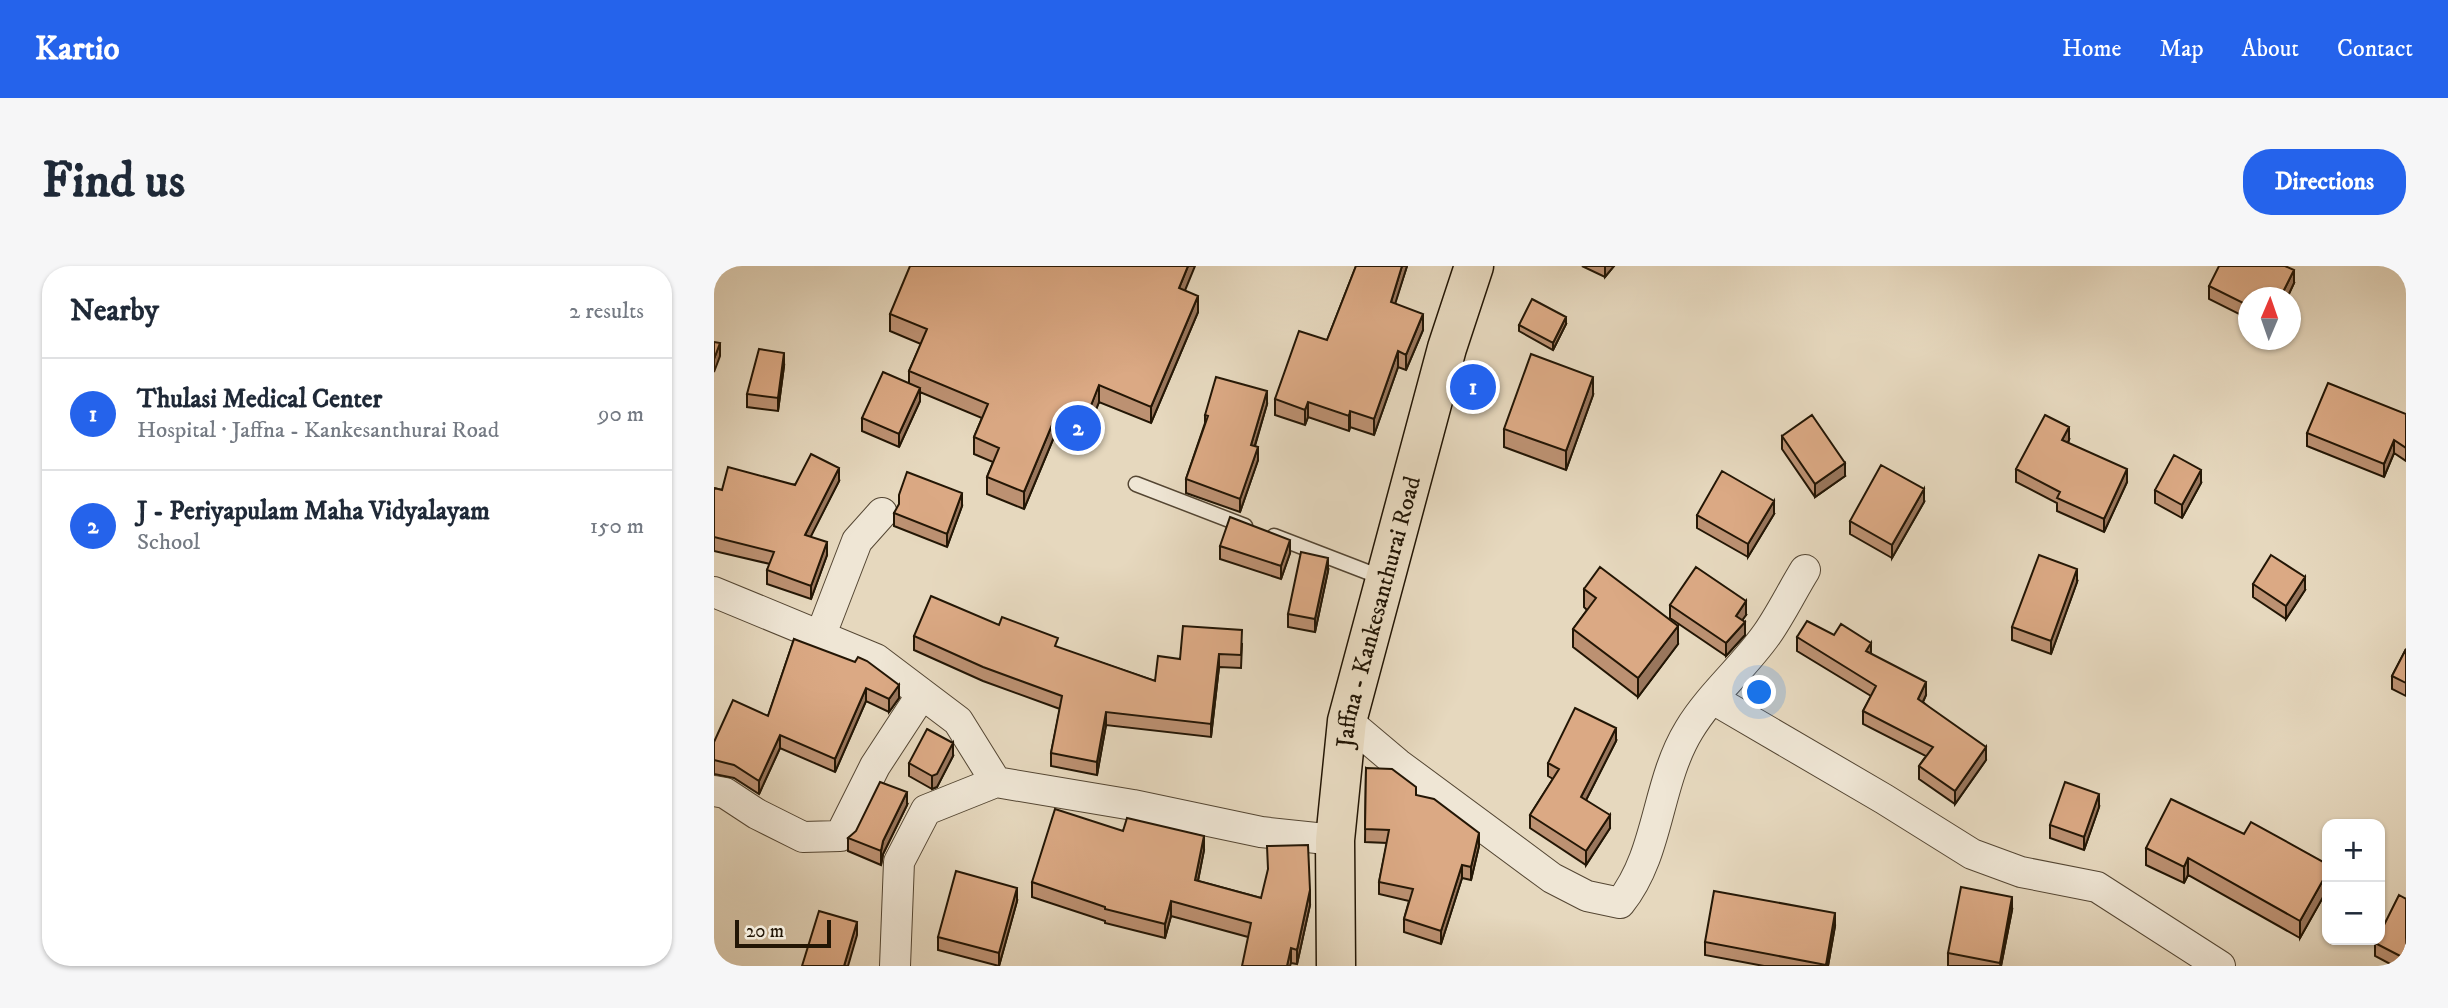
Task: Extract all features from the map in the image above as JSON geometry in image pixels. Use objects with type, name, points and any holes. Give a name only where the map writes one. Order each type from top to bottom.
[{"type":"main road","name":"Jaffna - Kankesanthurai Road","points":[[1336,966],[1335,841],[1347,721],[1447,348],[1474,266]]},
{"type":"street","points":[[820,637],[857,541],[882,513]]},
{"type":"street","points":[[1347,721],[1398,764],[1552,878],[1587,896],[1620,903],[1633,887],[1642,866],[1674,759],[1689,729],[1766,635],[1805,570]]},
{"type":"street","points":[[714,592],[876,659],[958,722],[996,782]]},
{"type":"street","points":[[714,791],[725,793],[757,814],[803,837],[840,836],[875,766],[922,694]]},
{"type":"street","points":[[1713,699],[1972,854],[2021,872],[2097,887],[2220,966]]},
{"type":"street","points":[[895,966],[899,862],[926,810],[996,782],[1133,805],[1261,832],[1335,841]]},
{"type":"lane","points":[[1136,484],[1384,578]]},
{"type":"building","points":[[910,266],[1188,266],[1179,288],[1198,296],[1151,407],[1099,385],[1081,431],[1054,420],[1024,492],[987,477],[999,448],[974,437],[988,404],[909,371],[927,329],[890,314]]},
{"type":"building","points":[[1356,266],[1402,266],[1391,302],[1423,314],[1406,355],[1398,351],[1374,419],[1350,411],[1349,416],[1308,402],[1305,410],[1275,399],[1299,331],[1327,340]]},
{"type":"building","points":[[2219,266],[2285,266],[2294,270],[2286,287],[2238,287],[2238,300],[2209,286]]},
{"type":"building","points":[[1532,299],[1566,317],[1553,343],[1519,325]]},
{"type":"building","points":[[714,342],[720,343],[714,359]]},
{"type":"building","points":[[759,349],[784,353],[778,398],[747,394]]},
{"type":"building","points":[[1531,354],[1593,377],[1566,451],[1504,429]]},
{"type":"building","points":[[883,372],[920,388],[899,434],[862,418]]},
{"type":"building","points":[[1216,377],[1267,391],[1251,445],[1258,447],[1240,499],[1186,479],[1208,416],[1205,415]]},
{"type":"building","points":[[2328,383],[2406,414],[2406,448],[2394,440],[2384,464],[2307,433]]},
{"type":"building","points":[[1812,415],[1845,463],[1815,484],[1782,436]]},
{"type":"building","points":[[2045,415],[2069,427],[2062,440],[2127,469],[2104,519],[2057,498],[2060,492],[2016,469]]},
{"type":"building","points":[[811,454],[839,468],[805,535],[827,542],[811,586],[767,570],[774,552],[714,537],[714,488],[722,490],[728,467],[795,485]]},
{"type":"building","points":[[2174,455],[2201,470],[2182,505],[2155,490]]},
{"type":"building","points":[[1881,465],[1924,489],[1892,545],[1850,521]]},
{"type":"building","points":[[1722,471],[1774,501],[1748,544],[1697,515]]},
{"type":"building","points":[[907,472],[962,493],[947,534],[894,513]]},
{"type":"building","points":[[1230,517],[1290,540],[1281,566],[1220,546]]},
{"type":"building","points":[[1301,552],[1328,558],[1315,619],[1288,614]]},
{"type":"building","points":[[2039,555],[2077,569],[2051,641],[2012,627]]},
{"type":"building","points":[[2271,555],[2305,577],[2286,606],[2253,584]]},
{"type":"building","points":[[1600,567],[1678,626],[1638,678],[1573,629],[1596,598],[1584,589]]},
{"type":"building","points":[[1696,567],[1746,601],[1736,616],[1745,622],[1726,643],[1670,605]]},
{"type":"building","points":[[931,596],[999,625],[1002,617],[1058,638],[1055,646],[1155,681],[1158,656],[1180,659],[1183,626],[1242,630],[1241,655],[1219,654],[1211,724],[1106,712],[1097,762],[1051,753],[1062,696],[983,667],[914,636]]},
{"type":"building","points":[[1807,621],[1834,635],[1841,624],[1871,643],[1866,651],[1926,682],[1918,699],[1986,747],[1955,791],[1919,766],[1933,747],[1863,711],[1876,686],[1797,637]]},
{"type":"building","points":[[794,639],[855,662],[858,657],[899,685],[889,699],[866,688],[835,759],[780,735],[759,781],[734,765],[714,760],[714,742],[733,700],[768,716]]},
{"type":"building","points":[[2406,649],[2406,683],[2392,676]]},
{"type":"building","points":[[1575,708],[1616,728],[1581,797],[1610,815],[1586,851],[1530,815],[1559,769],[1548,763]]},
{"type":"building","points":[[927,729],[953,743],[937,774],[932,776],[909,763]]},
{"type":"building","points":[[1366,768],[1392,769],[1416,787],[1416,795],[1434,799],[1479,833],[1471,867],[1462,865],[1441,931],[1404,919],[1413,889],[1379,882],[1389,830],[1365,829]]},
{"type":"building","points":[[880,782],[907,792],[883,841],[881,851],[848,838],[856,831]]},
{"type":"building","points":[[2065,782],[2099,794],[2084,837],[2050,825]]},
{"type":"building","points":[[2171,799],[2244,834],[2251,822],[2322,861],[2322,882],[2300,921],[2188,858],[2184,867],[2146,848]]},
{"type":"building","points":[[1055,809],[1123,831],[1127,818],[1204,836],[1195,880],[1261,898],[1268,869],[1267,846],[1308,845],[1310,890],[1297,950],[1291,948],[1287,966],[1242,966],[1251,923],[1171,901],[1165,924],[1105,909],[1032,882]]},
{"type":"building","points":[[956,871],[1017,888],[999,953],[938,937]]},
{"type":"building","points":[[1961,887],[2012,897],[2000,963],[1948,953]]},
{"type":"building","points":[[1714,891],[1835,913],[1826,965],[1705,942]]},
{"type":"building","points":[[2399,895],[2406,899],[2406,959],[2379,945],[2385,945],[2385,923]]},
{"type":"building","points":[[819,911],[857,922],[844,966],[802,966]]},
{"type":"place","name":"Thulasi Medical Center","points":[[1473,387]]},
{"type":"place","name":"J - Periyapulam Maha Vidyalayam","points":[[1078,428]]}]
